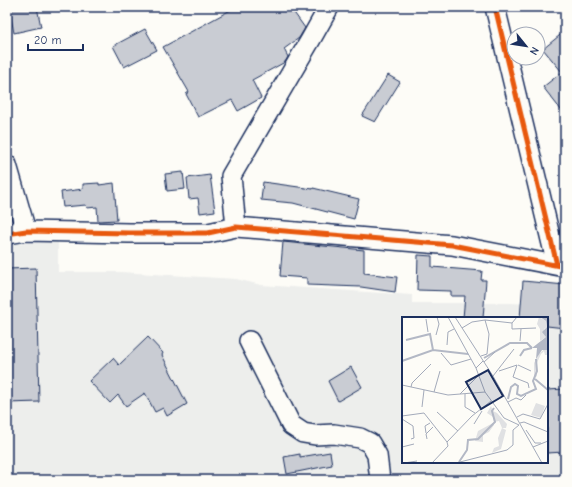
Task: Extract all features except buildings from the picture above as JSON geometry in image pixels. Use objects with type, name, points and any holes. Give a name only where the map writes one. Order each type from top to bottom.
[{"type":"street","points":[[236,227],[231,176],[329,7]]},
{"type":"street","points":[[7,234],[26,231],[208,233],[236,227],[452,245],[561,266],[495,7]]},
{"type":"street","points":[[7,166],[26,231]]},
{"type":"street","points":[[249,340],[291,425],[303,432],[315,435],[334,434],[360,438],[370,443],[377,455],[380,480]]},
{"type":"shaded area","points":[[58,240],[58,272],[120,272],[236,279],[261,285],[412,295],[412,303],[510,303],[565,306],[565,480],[7,480],[7,245]]},
{"type":"cycle path","points":[[495,7],[557,265]]},
{"type":"cycle path","points":[[7,234],[26,231],[208,233],[236,227],[452,245],[565,267]]}]
